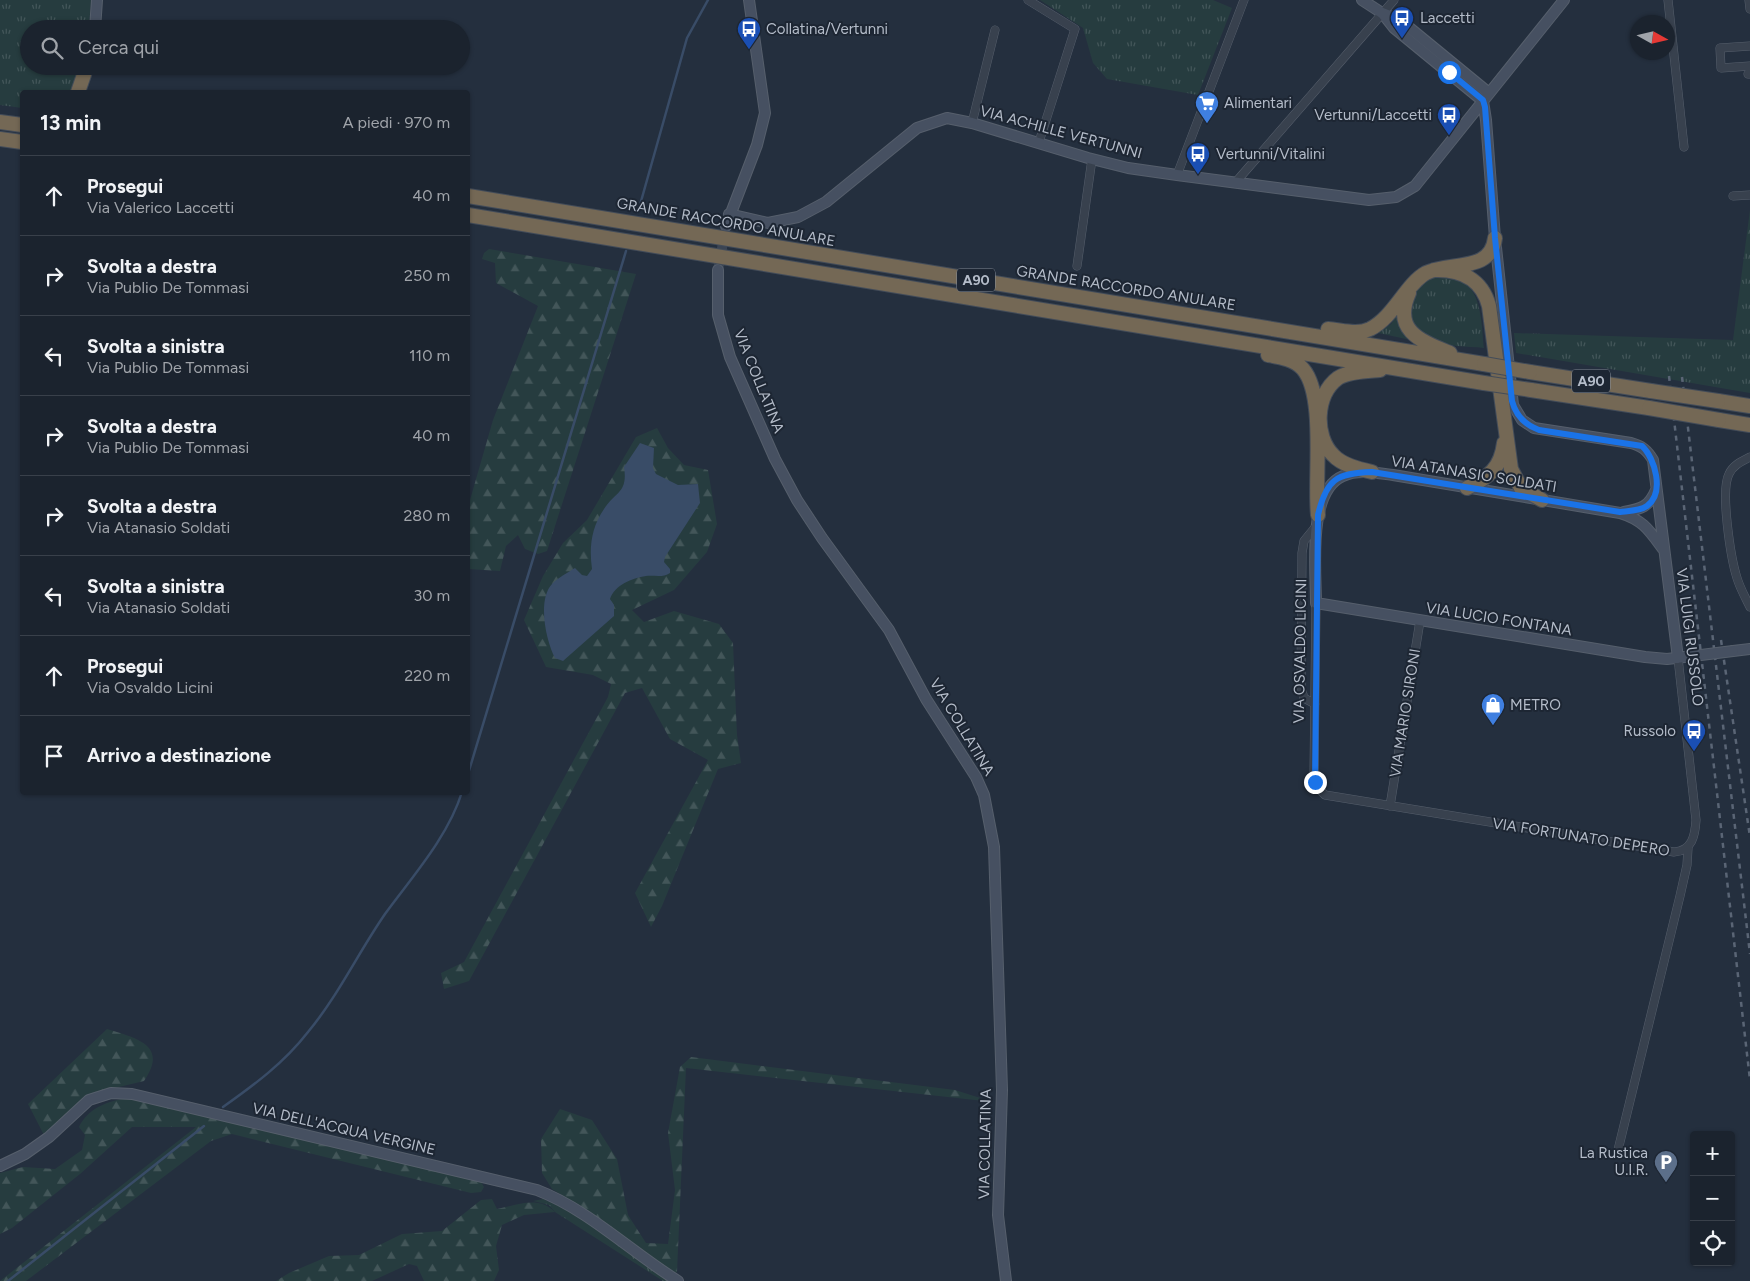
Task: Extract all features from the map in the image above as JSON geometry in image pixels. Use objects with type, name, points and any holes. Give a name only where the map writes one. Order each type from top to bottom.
[{"type":"highway","points":[[79,90],[85,75]]},
{"type":"highway","points":[[87,75],[87,90]]},
{"type":"highway","points":[[0,122],[20,126]]},
{"type":"highway","points":[[0,139],[20,142]]},
{"type":"highway","points":[[470,192],[494,200]]},
{"type":"highway","name":"GRANDE RACCORDO ANULARE","points":[[470,196],[1530,372],[1750,406]]},
{"type":"highway","name":"A90","points":[[470,215],[1484,383],[1750,425]]},
{"type":"highway","points":[[1252,325],[1362,332],[1383,320],[1424,274],[1434,270],[1480,261],[1491,250],[1495,238]]},
{"type":"highway","points":[[1434,270],[1452,271],[1467,276],[1478,284],[1485,294],[1492,325],[1511,469],[1517,484],[1526,493],[1542,500]]},
{"type":"highway","points":[[1410,290],[1404,316],[1413,335],[1423,342],[1479,363]]},
{"type":"highway","points":[[1197,335],[1294,362],[1306,374],[1310,381],[1316,405],[1318,520]]},
{"type":"highway","points":[[1372,472],[1336,458],[1325,444],[1320,431],[1320,416],[1322,402],[1327,391],[1336,380],[1347,374],[1394,370],[1425,373]]},
{"type":"highway","points":[[1467,488],[1488,477],[1496,469],[1503,454],[1505,434]]},
{"type":"street","points":[[96,20],[97,0]]},
{"type":"street","points":[[726,226],[750,163],[765,113],[749,0]]},
{"type":"street","points":[[1028,0],[1075,29],[1039,142]]},
{"type":"street","points":[[1177,175],[1244,0]]},
{"type":"street","points":[[1362,0],[1397,24],[1486,97]]},
{"type":"street","points":[[1235,183],[1394,0]]},
{"type":"street","name":"VIA ACHILLE VERTUNNI","points":[[729,214],[768,223],[798,217],[826,202],[917,128],[947,118],[972,123],[1128,168],[1369,200],[1384,200],[1400,196],[1414,186],[1564,0]]},
{"type":"street","points":[[1668,0],[1684,147]]},
{"type":"street","points":[[1749,0],[1750,9]]},
{"type":"street","points":[[972,123],[996,30]]},
{"type":"street","points":[[1750,46],[1720,48],[1721,68],[1750,66]]},
{"type":"street","name":"VIA LUIGI RUSSOLO","points":[[1486,97],[1495,238],[1512,401],[1518,415],[1525,423],[1539,430],[1642,446],[1653,460],[1696,812],[1694,834],[1688,848]]},
{"type":"street","points":[[1077,266],[1092,159]]},
{"type":"street","points":[[1734,196],[1750,195]]},
{"type":"street","name":"VIA COLLATINA","points":[[718,270],[718,315],[730,357],[775,459],[797,500],[817,531],[889,630],[926,699],[976,777],[984,795],[994,847],[1002,1090],[998,1215],[1006,1281]]},
{"type":"street","points":[[1750,457],[1733,468],[1728,475],[1725,489],[1734,563],[1741,587],[1750,607]]},
{"type":"street","name":"VIA ATANASIO SOLDATI","points":[[1318,520],[1325,491],[1334,480],[1346,474],[1372,472],[1620,512],[1636,518],[1645,525],[1663,549]]},
{"type":"street","name":"VIA ATANASIO SOLDATI","points":[[1620,512],[1646,507],[1652,501],[1656,489]]},
{"type":"street","points":[[1315,704],[1304,698],[1301,688],[1302,554],[1304,540],[1318,520]]},
{"type":"street","name":"VIA OSVALDO LICINI","points":[[1317,787],[1314,777],[1318,520]]},
{"type":"street","name":"VIA LUCIO FONTANA","points":[[1316,603],[1644,657],[1678,658],[1750,649]]},
{"type":"street","name":"VIA MARIO SIRONI","points":[[1390,806],[1420,621]]},
{"type":"street","name":"VIA FORTUNATO DEPERO","points":[[1317,787],[1330,797],[1665,852],[1681,852],[1688,848]]},
{"type":"street","name":"VIA FORTUNATO DEPERO","points":[[1618,1150],[1680,896],[1687,865],[1688,848]]},
{"type":"street","name":"VIA DELL'ACQUA VERGINE","points":[[0,1166],[33,1149],[89,1100],[111,1093],[132,1094],[536,1190],[580,1213],[678,1281]]},
{"type":"green space","points":[[0,0],[91,0],[90,20],[20,20],[20,75],[78,75],[74,90],[20,90],[20,108],[0,105]]},
{"type":"green space","points":[[1040,0],[1213,0],[1232,8],[1198,95],[1107,79],[1093,63],[1083,28]]},
{"type":"green space","points":[[1750,210],[1750,393],[1516,353],[1514,333],[1733,340]]},
{"type":"green space","points":[[489,249],[636,274],[547,551],[538,554],[525,549],[518,535],[506,546],[500,571],[470,569],[470,500],[493,420],[538,306],[496,283],[495,263],[482,259],[484,253]]},
{"type":"green space","points":[[1437,276],[1452,277],[1463,281],[1471,289],[1480,310],[1484,348],[1436,342],[1421,334],[1414,325],[1411,316],[1413,296],[1418,287],[1426,280]]},
{"type":"green space","points":[[1398,314],[1411,340],[1378,333],[1391,324]]},
{"type":"green space","points":[[657,428],[668,448],[684,465],[708,470],[717,524],[707,552],[674,590],[632,610],[644,622],[674,611],[719,624],[733,643],[737,735],[741,763],[718,769],[662,906],[651,927],[635,893],[708,760],[670,739],[642,688],[625,693],[469,981],[444,989],[441,973],[464,962],[608,697],[611,684],[593,675],[546,667],[524,620],[543,576],[563,543],[587,520],[636,437]]},
{"type":"green space","points":[[107,1029],[129,1036],[146,1045],[151,1051],[153,1059],[151,1069],[144,1081],[98,1092],[75,1108],[45,1137],[28,1104]]},
{"type":"green space","points":[[691,1057],[955,1090],[993,1102],[686,1068],[677,1272],[673,1273],[583,1208],[552,1189],[542,1173],[541,1139],[560,1109],[592,1120],[617,1159],[628,1215],[646,1243],[668,1244],[675,1190],[668,1133],[680,1067]]},
{"type":"green space","points":[[127,1098],[147,1101],[206,1117],[481,1182],[484,1187],[481,1192],[471,1193],[232,1134],[211,1141],[26,1281],[0,1281],[196,1127],[132,1127],[80,1174],[12,1228],[0,1234],[0,1173],[23,1167],[55,1169],[82,1150],[85,1135],[79,1127],[93,1110],[106,1103]]},
{"type":"green space","points":[[492,1199],[497,1209],[535,1203],[542,1204],[555,1212],[524,1215],[502,1225],[496,1246],[499,1270],[494,1281],[424,1281],[417,1266],[409,1264],[372,1281],[276,1281],[289,1273],[329,1256],[359,1255],[402,1234],[442,1231],[481,1200]]},
{"type":"green space","points":[[543,1199],[573,1212],[670,1281],[663,1281],[555,1212],[549,1205],[533,1201]]},
{"type":"water","points":[[640,443],[654,448],[653,468],[656,474],[678,485],[698,484],[700,503],[665,557],[664,562],[670,569],[670,573],[661,576],[641,577],[630,580],[620,586],[610,599],[614,605],[614,616],[563,661],[555,658],[546,631],[544,610],[547,591],[552,584],[575,568],[582,575],[587,576],[592,569],[591,546],[596,523],[608,503],[623,487],[624,467]]},
{"type":"waterway","points":[[638,212],[687,38],[708,0]]},
{"type":"waterway","points":[[470,767],[626,251]]},
{"type":"waterway","points":[[223,1107],[279,1064],[319,1018],[385,914],[439,841],[456,809],[461,795]]},
{"type":"waterway","points":[[8,1281],[204,1126]]},
{"type":"tunnel","points":[[718,270],[725,232]]},
{"type":"railway","points":[[1669,376],[1750,1080]]},
{"type":"railway","points":[[1682,377],[1750,954]]},
{"type":"railway","points":[[1721,640],[1750,837]]},
{"type":"place","name":"Laccetti","points":[[1402,39]]},
{"type":"place","name":"Collatina/Vertunni","points":[[749,50]]},
{"type":"place","name":"Alimentari","points":[[1207,124]]},
{"type":"place","name":"Vertunni/Laccetti","points":[[1449,136]]},
{"type":"place","name":"Vertunni/Vitalini","points":[[1198,175]]},
{"type":"place","name":"METRO","points":[[1493,726]]},
{"type":"place","name":"Russolo","points":[[1694,752]]},
{"type":"place","name":"La Rustica U.I.R.","points":[[1666,1183]]},
{"type":"route","points":[[1315,782],[1318,515],[1325,491],[1334,480],[1346,474],[1372,472],[1620,512],[1646,507],[1652,501],[1656,489],[1653,460],[1642,446],[1539,430],[1525,423],[1516,411],[1512,401],[1495,238],[1485,107],[1483,100],[1478,95],[1449,72]]}]
